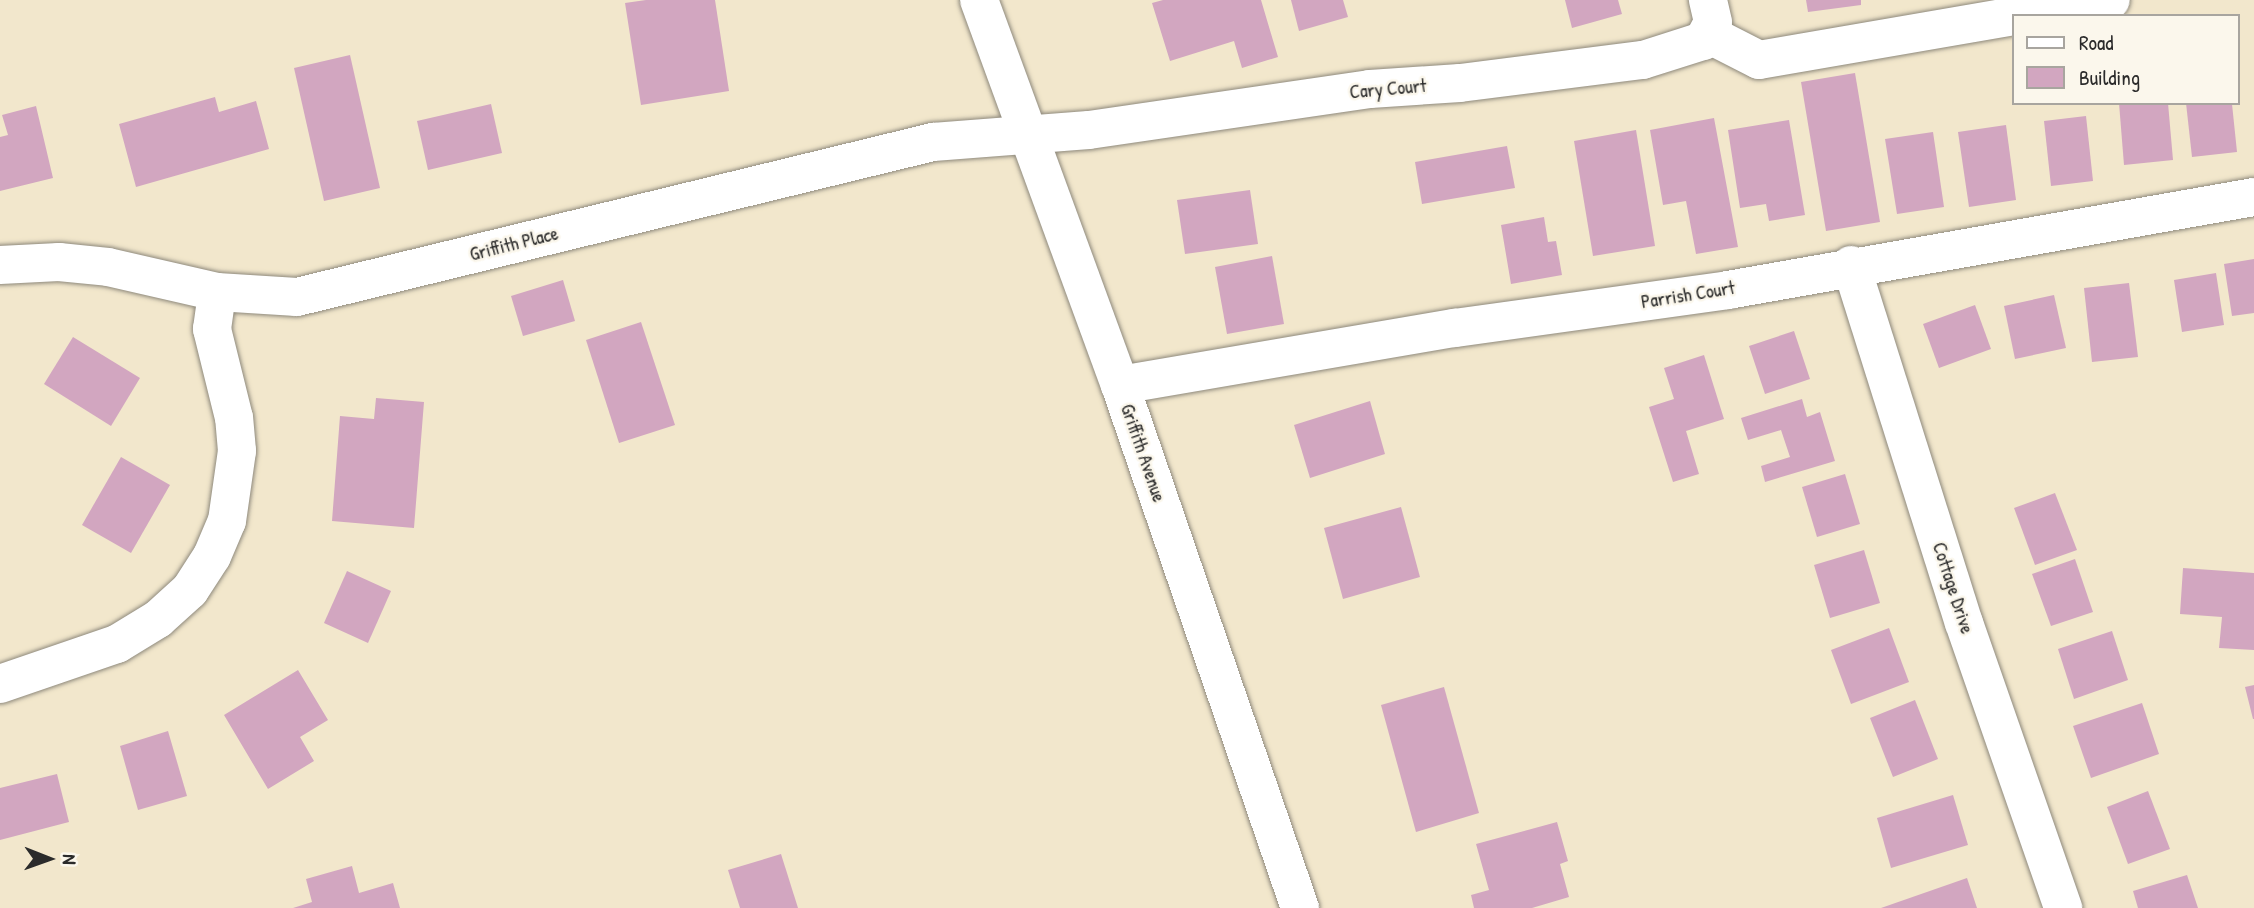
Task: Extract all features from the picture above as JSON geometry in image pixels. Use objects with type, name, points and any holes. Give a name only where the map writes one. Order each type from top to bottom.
[{"type":"street","name":"Griffith Avenue","points":[[979,0],[1120,385],[1300,908]]},
{"type":"street","points":[[2028,14],[2111,0]]},
{"type":"street","name":"Cary Court","points":[[1026,132],[1169,121],[1370,89],[1460,83],[1643,60],[1703,41],[1709,17]]},
{"type":"street","points":[[1709,17],[1759,60],[2012,17]]},
{"type":"street","name":"Griffith Place","points":[[0,265],[59,262],[108,267],[217,292],[297,297],[933,142],[1026,132]]},
{"type":"street","name":"Parrish Court","points":[[1120,385],[1455,328],[1728,290],[1851,265],[2254,197]]},
{"type":"street","name":"Cottage Drive","points":[[1851,265],[1964,622],[2063,908]]},
{"type":"street","points":[[0,684],[105,649],[158,620],[190,590],[212,556],[227,521],[237,451],[234,418],[212,329],[217,292]]},
{"type":"building","points":[[646,0],[715,0],[729,91],[641,105],[625,3]]},
{"type":"building","points":[[1163,0],[1261,0],[1278,57],[1242,68],[1234,41],[1170,61],[1152,3]]},
{"type":"building","points":[[1291,0],[1343,0],[1348,17],[1299,31]]},
{"type":"building","points":[[1565,0],[1618,0],[1622,14],[1572,28]]},
{"type":"building","points":[[1806,0],[1861,0],[1861,5],[1808,12]]},
{"type":"building","points":[[350,55],[380,188],[324,201],[294,68]]},
{"type":"building","points":[[1855,73],[1880,222],[1826,231],[1801,82]]},
{"type":"building","points":[[215,97],[219,112],[256,101],[269,149],[136,187],[119,124]]},
{"type":"building","points":[[491,104],[502,153],[428,170],[417,121]]},
{"type":"building","points":[[2119,105],[2168,105],[2173,160],[2124,165]]},
{"type":"building","points":[[2186,105],[2232,105],[2237,152],[2192,157]]},
{"type":"building","points":[[36,106],[53,178],[0,191],[0,137],[8,135],[2,115]]},
{"type":"building","points":[[2086,116],[2093,181],[2051,186],[2044,121]]},
{"type":"building","points":[[1714,118],[1738,247],[1696,254],[1686,201],[1663,205],[1650,130]]},
{"type":"building","points":[[1789,120],[1805,215],[1769,221],[1766,204],[1740,208],[1728,130]]},
{"type":"building","points":[[2006,125],[2016,200],[1969,207],[1958,132]]},
{"type":"building","points":[[1636,130],[1655,246],[1593,256],[1574,141]]},
{"type":"building","points":[[1933,132],[1944,207],[1897,214],[1885,139]]},
{"type":"building","points":[[1507,146],[1515,188],[1422,204],[1415,162]]},
{"type":"building","points":[[1250,190],[1258,244],[1185,254],[1177,200]]},
{"type":"building","points":[[1544,217],[1548,242],[1556,241],[1562,275],[1511,284],[1501,225]]},
{"type":"building","points":[[1272,256],[1284,324],[1227,334],[1215,267]]},
{"type":"building","points":[[2254,259],[2254,313],[2232,316],[2224,264]]},
{"type":"building","points":[[2216,273],[2224,325],[2182,332],[2174,280]]},
{"type":"building","points":[[563,280],[575,321],[523,336],[511,296]]},
{"type":"building","points":[[2129,283],[2138,357],[2092,362],[2084,288]]},
{"type":"building","points":[[2054,295],[2066,348],[2015,359],[2004,306]]},
{"type":"building","points":[[1975,305],[1991,349],[1939,368],[1923,324]]},
{"type":"building","points":[[641,322],[675,425],[619,443],[586,340]]},
{"type":"building","points":[[1794,331],[1810,379],[1765,394],[1749,346]]},
{"type":"building","points":[[73,337],[140,378],[111,426],[44,384]]},
{"type":"building","points":[[1704,355],[1724,419],[1686,431],[1699,474],[1673,482],[1649,407],[1674,399],[1664,368]]},
{"type":"building","points":[[376,398],[424,402],[414,528],[332,521],[340,416],[374,419]]},
{"type":"building","points":[[1802,399],[1807,417],[1820,412],[1835,461],[1765,482],[1761,466],[1790,457],[1781,430],[1748,440],[1741,418]]},
{"type":"building","points":[[1370,401],[1385,454],[1310,478],[1294,425]]},
{"type":"building","points":[[121,457],[170,485],[131,553],[82,525]]},
{"type":"building","points":[[1845,474],[1860,524],[1817,537],[1802,487]]},
{"type":"building","points":[[2055,493],[2077,550],[2035,565],[2014,508]]},
{"type":"building","points":[[1401,507],[1420,577],[1343,599],[1324,528]]},
{"type":"building","points":[[1864,550],[1880,603],[1830,618],[1814,565]]},
{"type":"building","points":[[2075,559],[2093,612],[2051,626],[2032,574]]},
{"type":"building","points":[[2183,568],[2254,573],[2254,650],[2219,648],[2222,617],[2180,614]]},
{"type":"building","points":[[347,571],[391,591],[368,643],[324,623]]},
{"type":"building","points":[[1889,628],[1909,682],[1851,704],[1831,650]]},
{"type":"building","points":[[2112,631],[2128,680],[2074,699],[2058,649]]},
{"type":"building","points":[[298,670],[328,720],[300,737],[314,761],[268,789],[224,715]]},
{"type":"building","points":[[2254,685],[2254,719],[2253,719],[2245,687]]},
{"type":"building","points":[[1444,687],[1479,813],[1416,832],[1381,705]]},
{"type":"building","points":[[1915,700],[1938,759],[1893,777],[1870,718]]},
{"type":"building","points":[[2142,703],[2159,754],[2091,778],[2073,726]]},
{"type":"building","points":[[168,731],[187,796],[138,810],[120,746]]},
{"type":"building","points":[[57,774],[69,822],[0,840],[0,788]]},
{"type":"building","points":[[2148,791],[2170,849],[2128,864],[2107,807]]},
{"type":"building","points":[[1953,795],[1968,845],[1891,868],[1877,818]]},
{"type":"building","points":[[1557,822],[1568,861],[1560,864],[1569,897],[1532,908],[1474,908],[1471,895],[1489,890],[1476,844]]},
{"type":"building","points":[[781,854],[798,908],[740,908],[728,870]]},
{"type":"building","points":[[352,866],[359,893],[393,883],[400,908],[293,908],[312,902],[306,879]]},
{"type":"building","points":[[2187,875],[2198,908],[2138,908],[2133,891]]},
{"type":"building","points":[[1967,878],[1977,908],[1881,908]]}]
